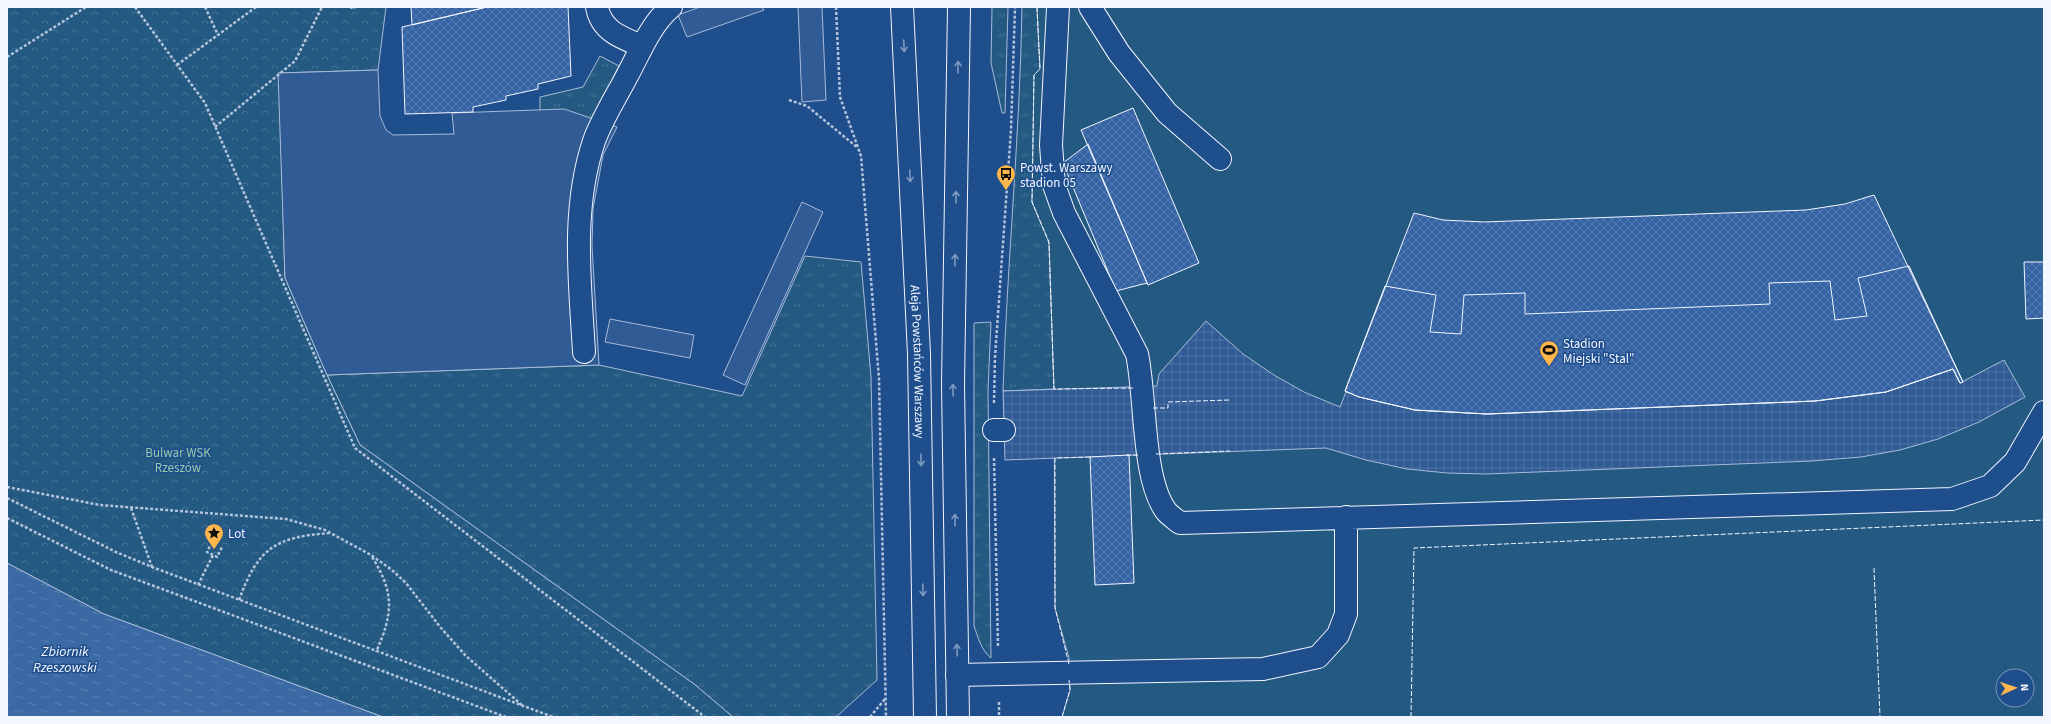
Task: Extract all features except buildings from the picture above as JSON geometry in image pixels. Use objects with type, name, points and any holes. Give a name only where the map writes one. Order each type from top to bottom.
[{"type":"main road","points":[[597,7],[600,19],[607,28],[619,36],[642,46]]},
{"type":"main road","points":[[584,352],[578,244],[579,213],[588,162],[595,139],[642,46],[651,30],[671,7]]},
{"type":"main road","name":"Aleja Powstańców Warszawy","points":[[902,7],[919,354],[925,717]]},
{"type":"main road","points":[[958,717],[953,384],[959,7]]},
{"type":"main road","points":[[1058,7],[1051,145],[1054,185],[1064,212],[1137,354],[1141,373],[1151,472],[1157,494],[1166,511],[1180,523],[1207,524],[1346,517],[1952,499],[1990,486],[2015,462],[2044,412]]},
{"type":"main road","points":[[1090,7],[1119,53],[1167,113],[1220,159]]},
{"type":"main road","points":[[957,675],[1263,669],[1318,657],[1338,635],[1346,614],[1346,517]]},
{"type":"path","points":[[7,57],[86,7]]},
{"type":"path","points":[[135,7],[205,103],[355,448],[705,717]]},
{"type":"path","points":[[205,7],[218,35]]},
{"type":"path","points":[[177,65],[256,7]]},
{"type":"path","points":[[215,127],[295,61],[322,7]]},
{"type":"path","points":[[350,7],[354,9],[355,7]]},
{"type":"path","points":[[836,7],[840,97],[859,149],[879,379],[886,717]]},
{"type":"path","points":[[999,717],[999,430],[995,357],[1011,130],[1015,7]]},
{"type":"path","points":[[789,100],[807,106],[859,149]]},
{"type":"path","points":[[7,487],[100,505],[286,518],[330,532],[371,555],[406,583],[441,628],[466,656],[523,706]]},
{"type":"path","points":[[7,498],[109,549],[152,567],[553,717]]},
{"type":"path","points":[[131,508],[152,567]]},
{"type":"path","points":[[7,518],[111,570],[506,717]]},
{"type":"path","points":[[239,600],[250,572],[264,554],[274,546],[298,536],[330,532]]},
{"type":"path","points":[[212,542],[207,552],[217,557],[222,547]]},
{"type":"path","points":[[198,584],[213,555]]},
{"type":"path","points":[[371,555],[386,585],[390,604],[388,624],[376,652]]},
{"type":"path","points":[[870,717],[886,699]]},
{"type":"green space","name":"Bulwar WSK Rzeszów","points":[[7,7],[386,7],[378,70],[279,73],[285,278],[327,375],[360,445],[694,684],[733,717],[383,717],[104,614],[7,563]]},
{"type":"green space","points":[[992,7],[1008,7],[1005,113],[1002,113],[991,63]]},
{"type":"green space","points":[[1022,7],[1037,7],[1040,69],[1032,202],[1049,242],[1054,389],[1003,391],[1007,295],[1019,103]]},
{"type":"green space","name":"Stadion Miejski \"Stal\"","points":[[1037,7],[2044,7],[2044,717],[1062,717],[1070,690],[1069,658],[1055,608],[1054,389],[1049,243],[1032,202],[1034,75],[1040,69]]},
{"type":"green space","points":[[600,56],[619,66],[591,121],[540,111],[540,97],[583,87]]},
{"type":"green space","points":[[805,256],[861,262],[871,377],[877,680],[836,717],[733,717],[694,684],[360,445],[327,375],[599,365],[742,396]]},
{"type":"green space","points":[[991,322],[988,390],[991,658],[982,647],[974,626],[974,323]]},
{"type":"shaded area","points":[[700,7],[762,7],[764,10],[687,37],[678,15]]},
{"type":"shaded area","points":[[798,7],[822,7],[826,100],[802,102]]},
{"type":"shaded area","points":[[378,70],[380,116],[386,130],[393,135],[454,134],[452,113],[564,109],[617,127],[603,155],[593,209],[592,246],[599,365],[327,375],[285,278],[278,73]]},
{"type":"shaded area","points":[[802,202],[823,212],[745,385],[723,375]]},
{"type":"shaded area","points":[[610,319],[694,335],[690,358],[605,342]]},
{"type":"shaded area","points":[[1206,321],[1243,354],[1274,375],[1304,392],[1340,407],[1346,392],[1415,410],[1487,414],[1815,401],[1886,392],[1953,369],[1960,383],[2004,360],[2025,397],[1979,422],[1938,439],[1900,450],[1861,457],[1812,461],[1486,474],[1447,473],[1407,469],[1366,460],[1326,448],[1005,460],[1003,391],[1157,386],[1159,374]]},
{"type":"water","name":"Zbiornik Rzeszowski","points":[[7,563],[104,614],[383,717],[7,717]]},
{"type":"fence","points":[[1037,7],[1040,69],[1034,75],[1032,202],[1049,242],[1054,389],[1135,388]]},
{"type":"fence","points":[[1153,408],[1168,408],[1168,402],[1229,400]]},
{"type":"fence","points":[[1156,454],[1230,451]]},
{"type":"fence","points":[[1126,455],[1140,455]]},
{"type":"fence","points":[[1069,664],[1055,608],[1055,458],[1092,457]]},
{"type":"fence","points":[[1411,717],[1414,548],[2044,520]]},
{"type":"fence","points":[[1874,568],[1880,717]]},
{"type":"fence","points":[[1062,717],[1070,690],[1069,680]]},
{"type":"place","name":"Powst. Warszawy stadion 05","points":[[1006,191]]},
{"type":"place","name":"Stadion Miejski \"Stal\"","points":[[1549,367]]},
{"type":"place","name":"Lot","points":[[214,550]]}]
